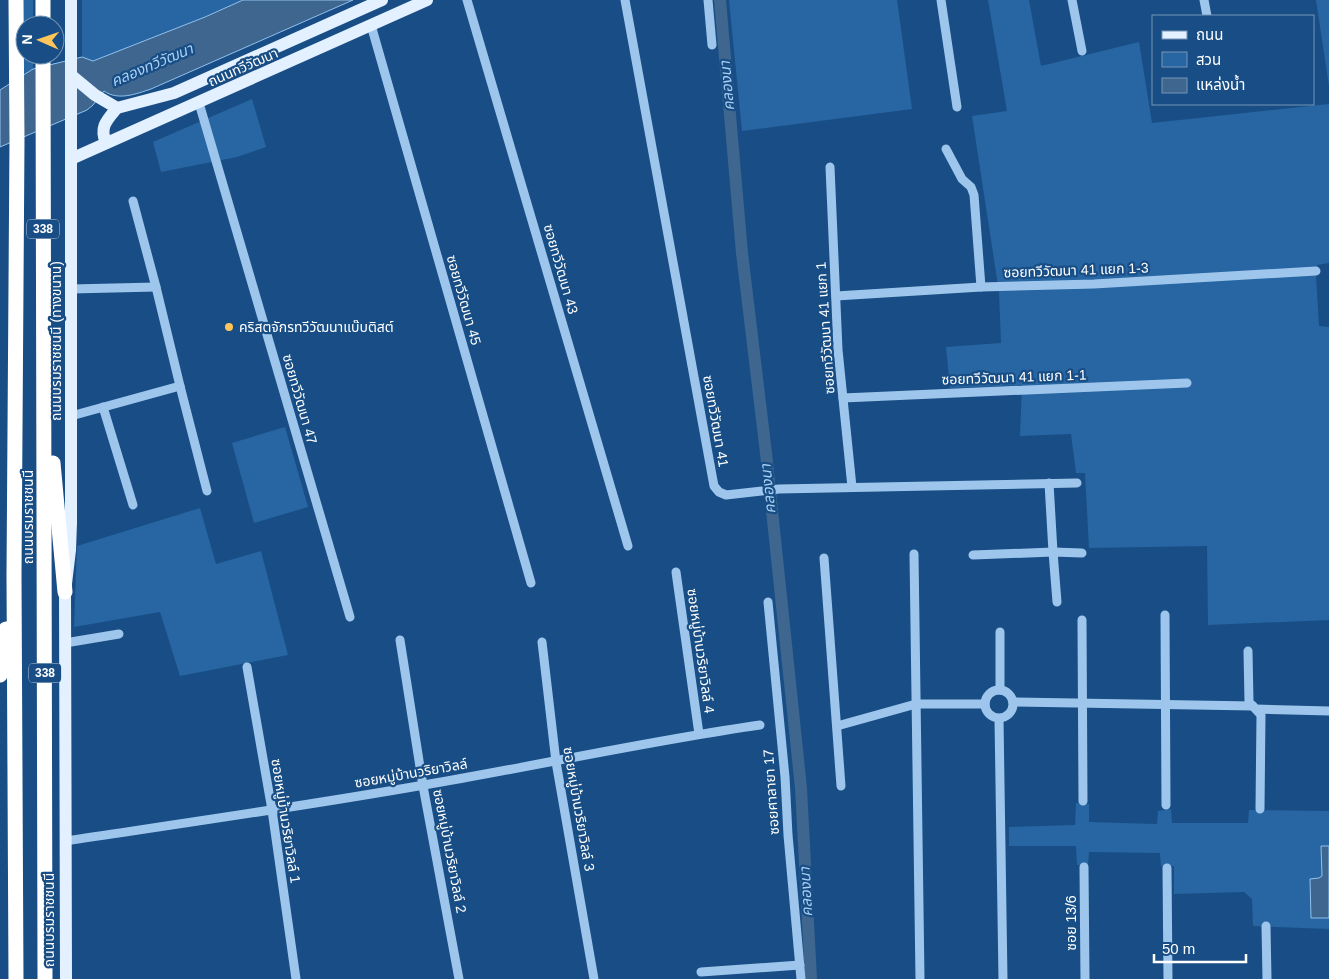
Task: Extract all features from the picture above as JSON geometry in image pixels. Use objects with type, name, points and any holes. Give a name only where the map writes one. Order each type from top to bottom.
[{"type":"highway","name":"ถนนบรมราชชนนี","points":[[16,0],[14,575],[16,979]]},
{"type":"highway","points":[[43,0],[43,15]]},
{"type":"highway","name":"ถนนบรมราชชนนี","points":[[43,65],[45,979]]},
{"type":"highway","points":[[45,366],[65,592]]},
{"type":"highway","points":[[0,675],[14,575]]},
{"type":"main road","name":"ถนนบรมราชชนนี (ทางขนาน)","points":[[65,592],[70,550],[71,0]]},
{"type":"main road","name":"ถนนทวีวัฒนา","points":[[117,108],[174,93],[382,0]]},
{"type":"main road","name":"ถนนทวีวัฒนา","points":[[71,159],[427,0]]},
{"type":"main road","points":[[72,76],[95,95],[117,108],[105,123],[103,131],[106,143]]},
{"type":"main road","name":"ถนนบรมราชชนนี","points":[[65,592],[66,979]]},
{"type":"street","name":"ซอยทวีวัฒนา 43","points":[[467,0],[628,546]]},
{"type":"street","name":"ซอยทวีวัฒนา 41","points":[[625,0],[714,486],[726,495],[779,489],[1077,484]]},
{"type":"street","points":[[708,0],[712,44]]},
{"type":"street","points":[[941,0],[957,107]]},
{"type":"street","points":[[1072,0],[1082,51]]},
{"type":"street","points":[[1204,0],[1207,15]]},
{"type":"street","name":"ซอยทวีวัฒนา 45","points":[[371,25],[531,583]]},
{"type":"street","name":"ซอยทวีวัฒนา 47","points":[[199,103],[350,617]]},
{"type":"street","points":[[946,149],[962,179],[971,187],[974,195],[981,287]]},
{"type":"street","name":"ซอยทวีวัฒนา 41 แยก 1","points":[[830,167],[838,350],[852,487]]},
{"type":"street","points":[[133,201],[207,491]]},
{"type":"street","name":"ซอยทวีวัฒนา 41 แยก 1-3","points":[[836,296],[1316,271]]},
{"type":"street","points":[[71,289],[156,287]]},
{"type":"street","name":"ซอยทวีวัฒนา 41 แยก 1-1","points":[[843,398],[1187,383]]},
{"type":"street","points":[[71,416],[180,386]]},
{"type":"street","points":[[103,407],[133,505]]},
{"type":"street","points":[[1049,484],[1057,602]]},
{"type":"street","points":[[973,555],[1053,552],[1082,553]]},
{"type":"street","points":[[914,554],[920,979]]},
{"type":"street","points":[[824,558],[841,786]]},
{"type":"street","name":"ซอยหมู่บ้านวริยาวิลล์ 4","points":[[676,572],[699,734]]},
{"type":"street","name":"ซอยศาลายา 17","points":[[768,602],[785,777],[788,835],[801,979]]},
{"type":"street","points":[[1165,615],[1166,805]]},
{"type":"street","points":[[1082,620],[1083,801]]},
{"type":"street","points":[[1000,632],[1000,690]]},
{"type":"street","points":[[65,643],[118,634]]},
{"type":"street","name":"ซอยหมู่บ้านวริยาวิลล์ 2","points":[[400,640],[459,979]]},
{"type":"street","name":"ซอยหมู่บ้านวริยาวิลล์ 3","points":[[542,642],[556,762],[594,979]]},
{"type":"street","points":[[1248,651],[1249,702],[1261,715],[1260,809]]},
{"type":"street","name":"ซอยหมู่บ้านวริยาวิลล์ 1","points":[[247,667],[272,810],[296,979]]},
{"type":"street","points":[[1000,690],[1009,693],[1013,702],[1012,712],[1008,716],[999,719],[990,716],[985,708],[985,704],[988,695],[1000,690]]},
{"type":"street","points":[[1013,702],[1329,711]]},
{"type":"street","points":[[837,726],[916,704],[985,704]]},
{"type":"street","points":[[999,719],[1003,979]]},
{"type":"street","name":"ซอยหมู่บ้านวริยาวิลล์","points":[[65,841],[424,786],[699,734],[760,725]]},
{"type":"street","name":"ซอย 13/6","points":[[1084,867],[1085,979]]},
{"type":"street","points":[[1167,868],[1168,979]]},
{"type":"street","points":[[1266,926],[1267,979]]},
{"type":"street","points":[[701,972],[732,974],[800,965]]},
{"type":"green space","points":[[22,0],[33,0],[33,15],[22,15]]},
{"type":"green space","points":[[82,0],[243,0],[93,62],[82,57]]},
{"type":"green space","points":[[729,0],[897,0],[912,109],[742,131]]},
{"type":"green space","points":[[988,0],[1029,0],[1041,66],[1139,42],[1152,123],[1329,104],[1329,263],[1317,265],[1316,276],[1319,326],[1329,327],[1329,620],[1208,625],[1207,546],[1089,548],[1085,473],[1076,473],[1071,434],[1020,436],[1022,385],[950,388],[946,347],[1001,343],[999,292],[972,116],[1007,111]]},
{"type":"green space","points":[[1316,0],[1329,0],[1329,86]]},
{"type":"green space","points":[[22,65],[33,65],[33,69],[22,76]]},
{"type":"green space","points":[[252,99],[266,147],[237,157],[161,172],[153,142]]},
{"type":"green space","points":[[285,427],[308,507],[254,523],[232,443]]},
{"type":"green space","points":[[200,508],[216,564],[261,551],[288,655],[180,676],[160,612],[74,627],[77,546]]},
{"type":"green space","points":[[1076,803],[1089,804],[1089,822],[1157,824],[1158,811],[1171,809],[1172,823],[1248,823],[1249,810],[1329,811],[1329,929],[1253,926],[1252,899],[1244,892],[1174,894],[1174,866],[1161,866],[1160,853],[1089,852],[1088,865],[1077,865],[1076,846],[1009,846],[1009,827],[1075,825]]},
{"type":"water","name":"คลองทวีวัฒนา","points":[[243,0],[353,0],[151,89],[121,96],[115,96],[104,91],[87,110],[0,147],[0,90],[33,69],[49,65],[65,65],[65,61],[82,57],[93,61]]},
{"type":"water","points":[[1321,846],[1329,846],[1329,918],[1311,918],[1310,879],[1322,876]]},
{"type":"waterway","name":"คลองนา","points":[[720,0],[742,253],[766,453],[801,788],[811,979]]},
{"type":"place","name":"คริสตจักรทวีวัฒนาแบ๊บติสต์","points":[[229,327]]}]
